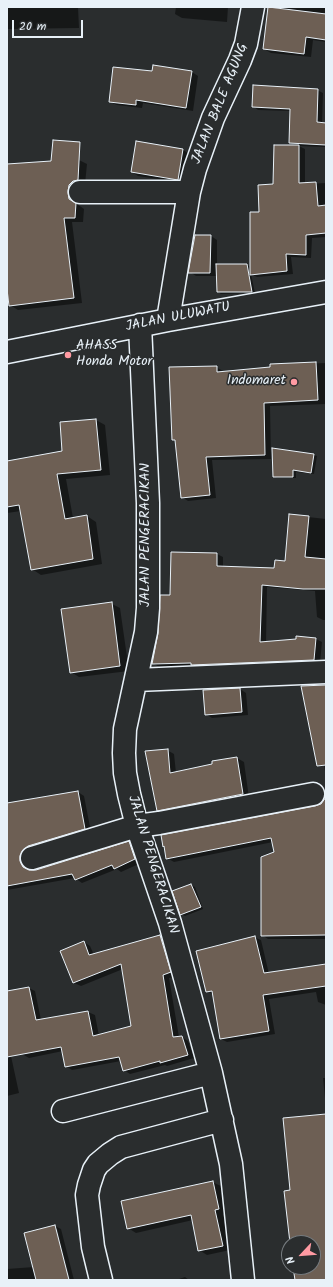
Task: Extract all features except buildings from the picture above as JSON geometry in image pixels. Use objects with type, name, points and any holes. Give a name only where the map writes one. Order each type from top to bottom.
[{"type":"street","name":"JALAN BALE AGUNG","points":[[168,320],[189,192],[195,169],[213,118],[246,44],[253,7]]},
{"type":"street","points":[[80,192],[189,192]]},
{"type":"street","name":"JALAN ULUWATU","points":[[7,352],[140,325],[326,292]]},
{"type":"street","name":"JALAN PENGERACIKAN","points":[[140,325],[148,503],[148,608],[146,632],[126,729],[124,753],[129,794],[137,826],[170,923],[211,1073],[222,1120],[231,1164],[243,1280]]},
{"type":"street","points":[[136,680],[326,672]]},
{"type":"street","points":[[32,858],[137,826],[313,794]]},
{"type":"street","points":[[63,1111],[211,1073]]},
{"type":"street","points":[[101,1280],[93,1247],[88,1196],[89,1184],[98,1164],[121,1147],[222,1120]]},
{"type":"place","name":"AHASS Honda Motor","points":[[68,355]]},
{"type":"place","name":"Indomaret","points":[[294,382]]}]
